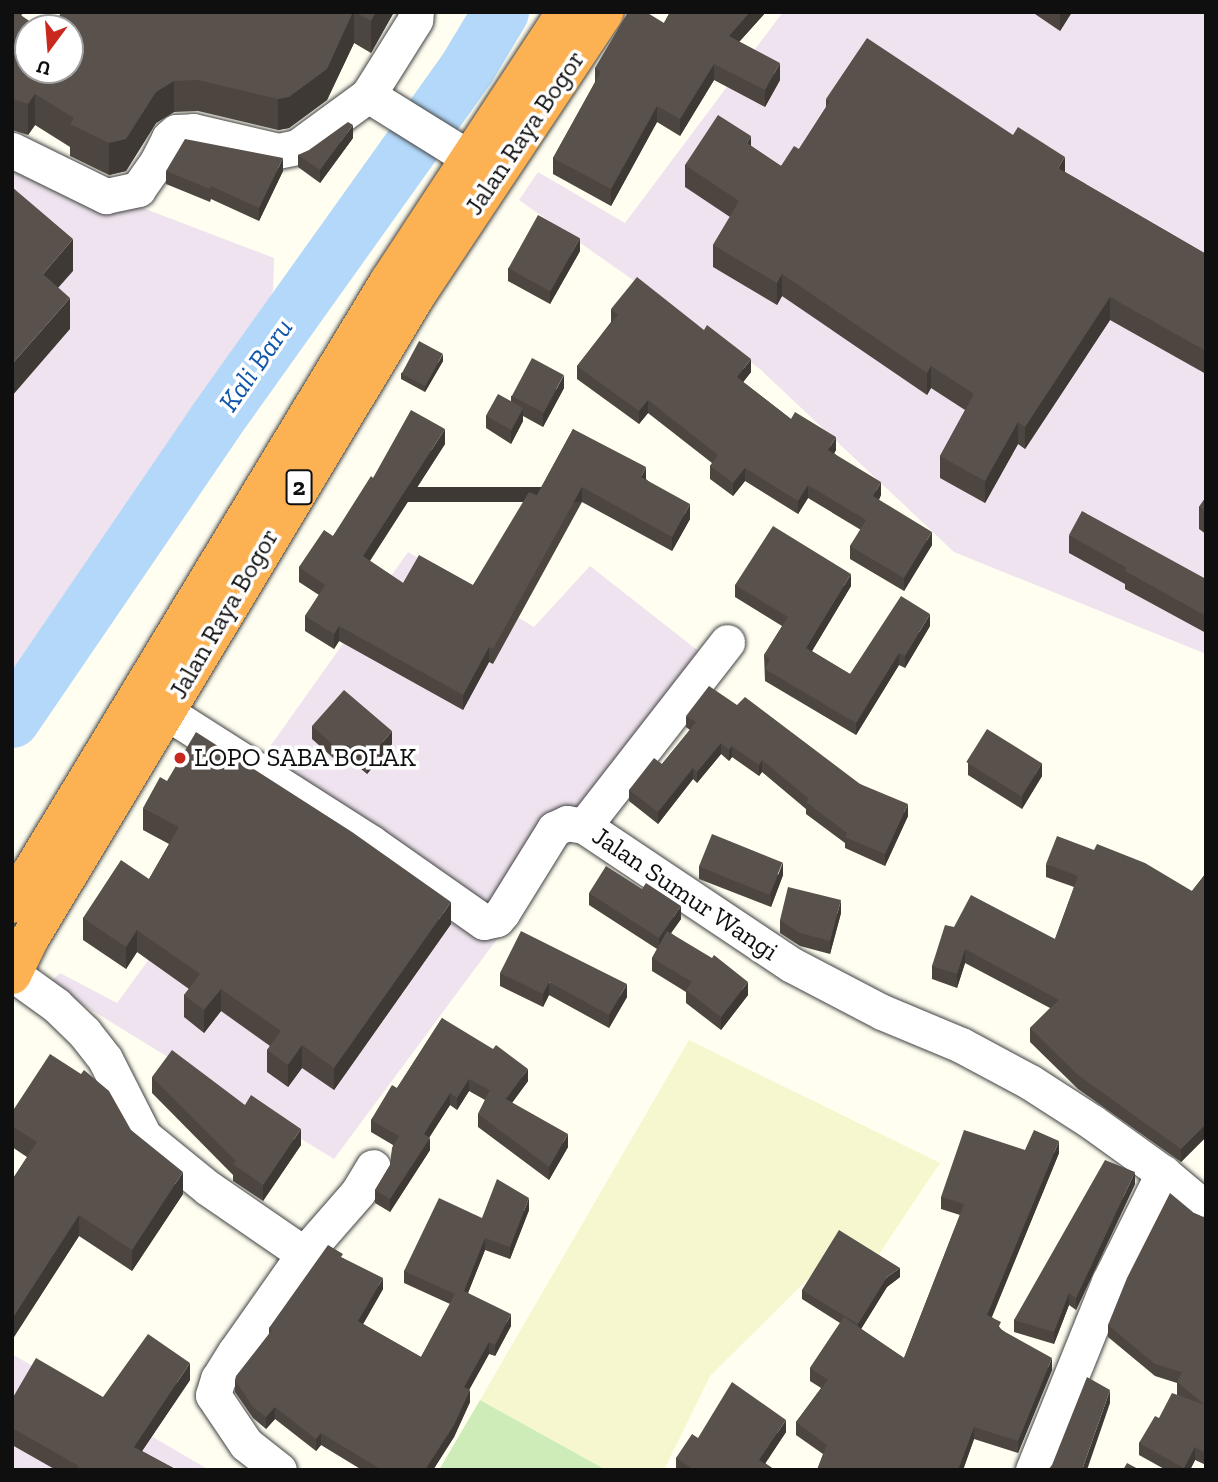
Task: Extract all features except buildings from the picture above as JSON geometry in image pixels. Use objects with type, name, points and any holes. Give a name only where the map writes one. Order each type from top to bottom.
[{"type":"highway","name":"Jalan Raya Bogor","points":[[12,904],[388,281],[457,150],[566,12]]},
{"type":"highway","name":"Jalan Raya Bogor","points":[[12,974],[29,940],[416,296],[605,12]]},
{"type":"street","points":[[12,150],[83,187],[106,196],[118,196],[138,189],[157,162],[169,138],[176,132],[193,131],[278,151],[297,147],[371,97],[415,20],[416,12]]},
{"type":"street","points":[[371,97],[457,150]]},
{"type":"street","points":[[584,826],[727,642]]},
{"type":"street","name":"Jalan Sumur Wangi","points":[[166,712],[370,842],[484,922],[497,919],[502,913],[554,829],[571,823],[584,826],[792,965],[882,1012],[961,1045],[1030,1082],[1163,1173],[1206,1209]]},
{"type":"street","points":[[12,974],[56,1005],[85,1032],[105,1059],[144,1136],[208,1188],[304,1254]]},
{"type":"street","points":[[279,1470],[246,1444],[213,1395],[218,1379],[235,1352],[304,1254],[358,1192],[373,1167]]},
{"type":"street","points":[[1033,1470],[1109,1282],[1163,1173]]},
{"type":"shaded area","points":[[783,12],[1206,12],[1206,654],[954,552],[760,369],[519,200],[538,172],[625,223]]},
{"type":"shaded area","points":[[12,158],[274,258],[273,291],[240,364],[12,671]]},
{"type":"shaded area","points":[[408,552],[534,627],[590,566],[706,657],[334,1159],[49,984],[60,973],[117,1003],[273,790],[252,772]]},
{"type":"shaded area","points":[[12,1354],[209,1470],[12,1470]]},
{"type":"green space","points":[[689,1040],[940,1163],[873,1263],[848,1239],[710,1376],[664,1470],[606,1470],[480,1400]]},
{"type":"green space","points":[[480,1400],[606,1470],[439,1470]]},
{"type":"waterway","name":"Kali Baru","points":[[12,720],[215,422],[468,67],[501,12]]},
{"type":"place","name":"LOPO SABA BOLAK","points":[[180,758]]}]
